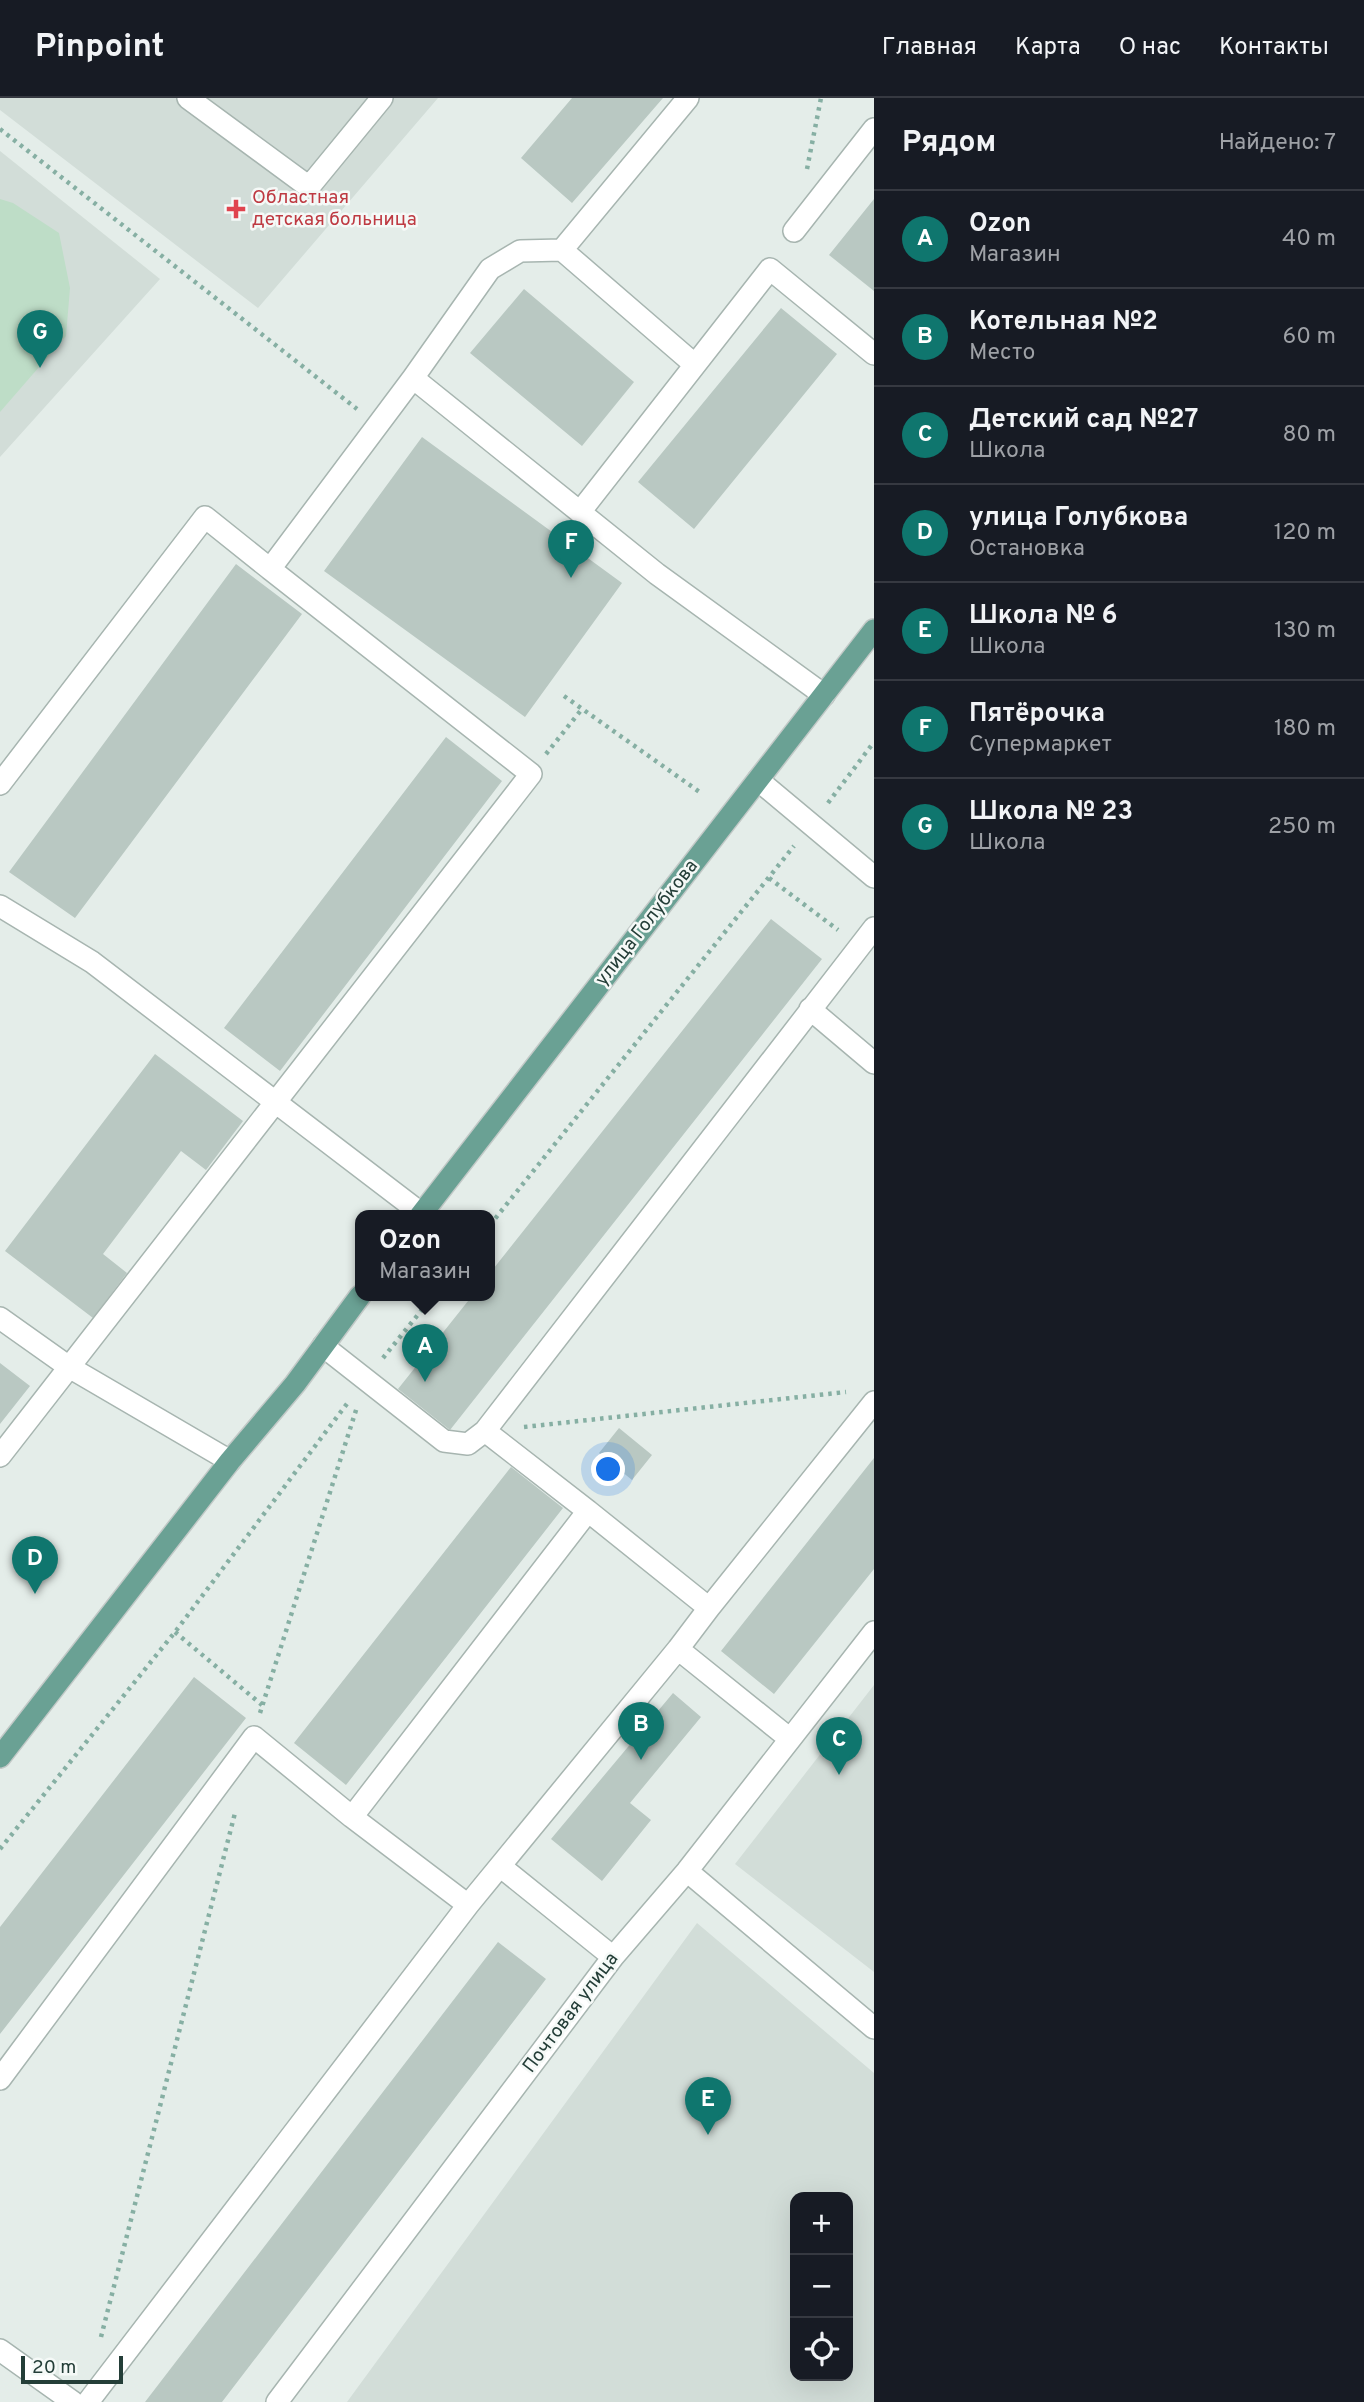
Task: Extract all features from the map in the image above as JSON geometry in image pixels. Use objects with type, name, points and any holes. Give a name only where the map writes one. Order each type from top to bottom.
[{"type":"main road","name":"улица Голубкова","points":[[425,1210],[874,630]]},
{"type":"main road","points":[[0,1757],[230,1461],[295,1384],[356,1301]]},
{"type":"street","points":[[188,98],[309,187],[382,98]]},
{"type":"street","points":[[562,250],[688,98]]},
{"type":"street","points":[[794,231],[874,129]]},
{"type":"street","points":[[270,569],[413,378],[490,269],[520,251],[562,250],[694,364]]},
{"type":"street","points":[[580,512],[770,269],[874,354]]},
{"type":"street","points":[[413,378],[657,574],[824,695]]},
{"type":"street","points":[[0,783],[205,517],[530,774],[0,1456]]},
{"type":"street","points":[[758,780],[874,877]]},
{"type":"street","points":[[0,906],[92,962],[415,1210]]},
{"type":"street","points":[[323,1346],[444,1441],[468,1444],[485,1431],[874,928]]},
{"type":"street","points":[[810,1009],[874,1063]]},
{"type":"street","points":[[0,1318],[69,1367],[230,1461]]},
{"type":"street","points":[[88,2402],[468,1905],[678,1649],[874,1402]]},
{"type":"street","points":[[485,1431],[709,1608]]},
{"type":"street","points":[[352,1816],[588,1511]]},
{"type":"street","name":"Почтовая улица","points":[[277,2402],[613,1956],[687,1871],[874,1632]]},
{"type":"street","points":[[678,1649],[790,1739]]},
{"type":"street","points":[[0,2079],[254,1737],[468,1905]]},
{"type":"street","points":[[500,1866],[613,1956]]},
{"type":"street","points":[[687,1871],[874,2028]]},
{"type":"street","points":[[0,2350],[73,2402]]},
{"type":"path","points":[[0,129],[377,425]]},
{"type":"path","points":[[564,696],[701,793]]},
{"type":"path","points":[[530,774],[582,709]]},
{"type":"path","points":[[495,1219],[769,878],[874,742]]},
{"type":"path","points":[[769,878],[860,947]]},
{"type":"path","points":[[0,1849],[175,1632],[429,1301]]},
{"type":"path","points":[[254,1737],[366,1380]]},
{"type":"path","points":[[485,1431],[846,1392]]},
{"type":"path","points":[[175,1632],[262,1705]]},
{"type":"path","points":[[99,2348],[237,1805]]},
{"type":"shaded area","name":"Областная детская больница","points":[[0,98],[438,98],[258,308],[0,110]]},
{"type":"shaded area","points":[[0,151],[160,279],[0,457]]},
{"type":"shaded area","points":[[874,1685],[874,1972],[735,1864]]},
{"type":"shaded area","points":[[697,1923],[874,2073],[874,2402],[347,2402]]},
{"type":"green space","points":[[0,199],[13,203],[59,233],[70,288],[66,336],[0,412]]},
{"type":"building","points":[[572,98],[663,98],[572,203],[521,158]]},
{"type":"building","points":[[874,199],[874,291],[829,255]]},
{"type":"building","points":[[524,289],[634,382],[582,446],[470,353]]},
{"type":"building","points":[[781,308],[837,354],[694,529],[638,482]]},
{"type":"building","points":[[422,437],[622,583],[525,717],[324,571]]},
{"type":"building","points":[[236,564],[302,614],[75,918],[9,872]]},
{"type":"building","points":[[446,737],[502,781],[280,1071],[224,1028]]},
{"type":"building","points":[[771,919],[822,959],[450,1430],[398,1389],[468,1301],[495,1301],[495,1267]]},
{"type":"building","points":[[155,1054],[243,1121],[206,1170],[181,1151],[103,1254],[127,1273],[93,1318],[5,1251]]},
{"type":"building","points":[[0,1363],[30,1386],[0,1424]]},
{"type":"building","points":[[619,1428],[652,1455],[632,1480],[599,1453]]},
{"type":"building","points":[[874,1458],[874,1569],[774,1694],[721,1651]]},
{"type":"building","points":[[511,1467],[563,1508],[346,1785],[294,1743]]},
{"type":"building","points":[[194,1677],[246,1718],[0,2034],[0,1927]]},
{"type":"building","points":[[673,1693],[701,1717],[630,1803],[651,1820],[602,1881],[551,1839]]},
{"type":"building","points":[[498,1942],[546,1979],[222,2402],[145,2402]]},
{"type":"place","name":"Областная детская больница","points":[[236,209]]},
{"type":"place","name":"Школа № 23","points":[[40,368]]},
{"type":"place","name":"Пятёрочка","points":[[571,578]]},
{"type":"place","name":"Ozon","points":[[425,1382]]},
{"type":"place","name":"улица Голубкова","points":[[35,1594]]},
{"type":"place","name":"Котельная №2","points":[[641,1760]]},
{"type":"place","name":"Детский сад №27","points":[[839,1775]]},
{"type":"place","name":"Школа № 6","points":[[708,2135]]}]
